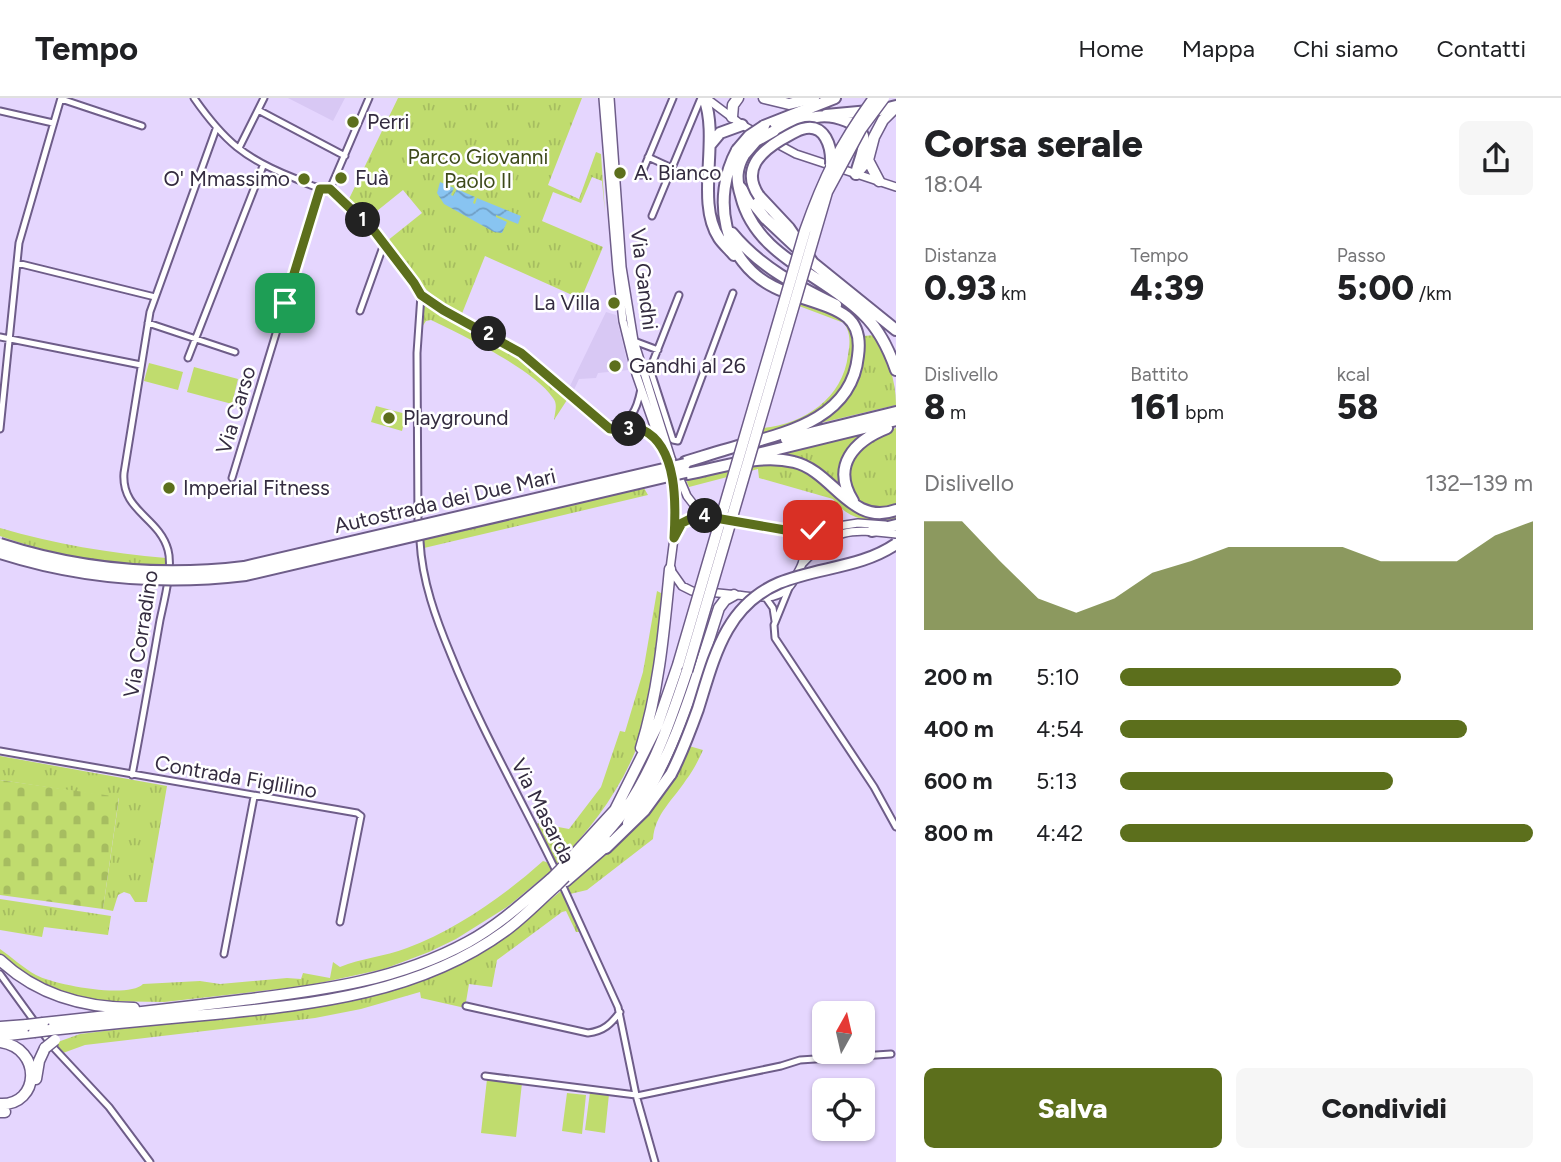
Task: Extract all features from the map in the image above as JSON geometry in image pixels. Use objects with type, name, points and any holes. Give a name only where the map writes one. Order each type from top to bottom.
[{"type":"highway","points":[[686,468],[813,421],[841,399],[858,364],[858,335],[848,318],[772,286],[741,263],[718,237],[709,206],[711,122],[704,98]]},
{"type":"highway","points":[[732,117],[733,105],[738,98]]},
{"type":"highway","points":[[764,98],[789,104],[814,98]]},
{"type":"highway","points":[[741,263],[725,224],[725,182],[741,152],[769,128],[835,98]]},
{"type":"highway","points":[[825,163],[874,98]]},
{"type":"highway","points":[[0,1026],[49,1031],[276,1008],[358,995],[417,977],[471,952],[532,914],[615,810],[657,726],[682,668],[827,191],[861,129],[884,98]]},
{"type":"highway","points":[[769,128],[842,112],[880,110],[896,106]]},
{"type":"highway","points":[[856,174],[883,120],[896,106]]},
{"type":"highway","points":[[820,116],[842,120],[856,127],[862,134],[865,155],[878,181]]},
{"type":"highway","points":[[709,148],[713,138],[720,132],[742,125]]},
{"type":"highway","points":[[560,880],[624,811],[644,778],[669,725],[682,668],[805,231],[825,163],[832,152],[827,138],[809,128],[798,130],[768,147],[757,158],[752,172],[754,190],[789,228],[813,263]]},
{"type":"highway","points":[[741,152],[737,184],[754,229],[774,248],[862,312],[886,346],[896,370]]},
{"type":"highway","points":[[825,163],[865,155]]},
{"type":"highway","points":[[737,184],[765,218],[813,263],[896,330]]},
{"type":"highway","points":[[725,224],[748,252],[775,272],[872,325]]},
{"type":"highway","name":"Autostrada dei Due Mari","points":[[0,552],[53,568],[106,577],[148,580],[213,579],[278,569],[628,486],[638,486],[686,468],[896,412]]},
{"type":"highway","points":[[863,510],[846,488],[846,462],[851,452],[862,442],[896,423]]},
{"type":"highway","name":"Autostrada dei Due Mari","points":[[0,544],[55,560],[107,569],[148,572],[213,571],[276,562],[637,475],[686,468],[896,423]]},
{"type":"highway","points":[[686,468],[755,460],[794,461],[819,473],[849,502],[863,510],[881,513],[896,510]]},
{"type":"highway","points":[[872,531],[895,528]]},
{"type":"highway","points":[[49,1031],[170,1009],[358,984],[415,967],[468,942],[606,848],[644,811],[671,774],[687,739],[720,640],[743,606],[782,582],[863,561],[896,544]]},
{"type":"highway","points":[[631,780],[652,714],[659,675],[670,569]]},
{"type":"highway","points":[[606,848],[628,822],[660,769],[681,724],[719,608],[725,600],[734,595]]},
{"type":"highway","points":[[0,960],[31,985],[68,999],[104,1006],[170,1009]]},
{"type":"highway","points":[[0,1036],[30,1028]]},
{"type":"highway","points":[[1,1110],[20,1104],[35,1086],[39,1061],[49,1031]]},
{"type":"highway","points":[[0,1042],[16,1046],[28,1057],[32,1079],[26,1093],[1,1110]]},
{"type":"street","points":[[0,429],[21,234],[61,98],[142,126]]},
{"type":"street","points":[[194,98],[216,129],[243,153],[263,166],[320,189],[330,189],[369,226],[421,295],[521,353],[599,421],[615,431],[642,429],[662,447]]},
{"type":"street","points":[[239,148],[264,98]]},
{"type":"street","points":[[330,189],[369,98]]},
{"type":"street","name":"Via Gandhi","points":[[603,98],[619,291],[626,332],[641,389],[675,486],[674,538],[670,569]]},
{"type":"street","name":"Via Gandhi","points":[[610,98],[622,267],[634,341],[671,458],[687,496],[694,505],[713,517]]},
{"type":"street","points":[[641,175],[673,98]]},
{"type":"street","points":[[652,216],[704,98],[742,125],[786,149],[896,187]]},
{"type":"street","points":[[258,110],[345,156]]},
{"type":"street","points":[[0,111],[53,123]]},
{"type":"street","name":"Via Corradino","points":[[132,775],[166,587],[169,553],[160,533],[127,497],[123,483],[144,346],[155,297],[216,129]]},
{"type":"street","points":[[648,158],[672,168]]},
{"type":"street","points":[[188,358],[263,166]]},
{"type":"street","name":"Via Carso","points":[[232,478],[320,189]]},
{"type":"street","points":[[360,311],[384,244]]},
{"type":"street","points":[[17,263],[155,297]]},
{"type":"street","points":[[679,295],[650,369],[675,441],[680,439],[733,293]]},
{"type":"street","points":[[418,522],[417,353],[421,295]]},
{"type":"street","points":[[148,324],[235,352]]},
{"type":"street","points":[[0,337],[141,365]]},
{"type":"street","points":[[634,341],[658,350]]},
{"type":"street","points":[[607,426],[630,417],[638,406],[641,389]]},
{"type":"street","points":[[674,538],[687,519],[698,515],[785,530],[813,530],[858,523],[895,528]]},
{"type":"street","points":[[785,530],[796,536],[801,543],[804,554],[802,565]]},
{"type":"street","points":[[872,531],[856,530],[834,537],[818,547],[802,565],[789,588],[773,630],[778,642],[874,787],[896,827]]},
{"type":"street","name":"Via Masarda","points":[[420,541],[426,584],[462,683],[546,849],[620,1012],[637,1096],[655,1162]]},
{"type":"street","points":[[670,569],[682,586],[692,591],[766,598],[780,595],[789,588]]},
{"type":"street","points":[[766,598],[773,608],[775,621]]},
{"type":"street","name":"Contrada Figlilino","points":[[0,751],[357,813],[361,816],[340,922]]},
{"type":"street","points":[[224,954],[254,797]]},
{"type":"street","points":[[0,974],[53,1047],[109,1107],[150,1162]]},
{"type":"street","points":[[466,1006],[588,1033],[606,1028],[620,1012]]},
{"type":"street","points":[[485,1076],[637,1096],[800,1060],[891,1054]]},
{"type":"shaded area","points":[[288,98],[345,98],[333,121]]},
{"type":"shaded area","points":[[606,312],[616,315],[629,370],[598,373],[596,378],[579,379],[573,392],[569,388]]},
{"type":"green space","name":"Parco Giovanni Paolo II","points":[[398,98],[582,98],[548,185],[579,199],[596,152],[601,154],[605,213],[602,181],[592,177],[581,203],[553,192],[542,221],[603,247],[581,299],[485,256],[461,316],[439,301],[420,283],[387,241],[422,213],[403,190],[367,219],[348,201]]},
{"type":"green space","points":[[424,303],[509,351],[567,400],[554,420],[555,400],[530,376],[497,354],[431,320],[426,321],[422,327]]},
{"type":"green space","points":[[799,304],[846,318],[857,340],[847,386],[815,416],[760,437],[763,428],[793,421],[819,406],[830,396],[845,370],[849,343],[844,323]]},
{"type":"green space","points":[[876,335],[893,377],[896,405],[816,424],[837,406],[863,336]]},
{"type":"green space","points":[[149,363],[183,372],[178,390],[144,381]]},
{"type":"green space","points":[[194,367],[238,379],[232,404],[187,392]]},
{"type":"green space","name":"Playground","points":[[376,406],[406,414],[402,431],[371,422]]},
{"type":"green space","points":[[896,428],[896,505],[874,507],[861,502],[852,492],[848,482],[851,456],[879,433]]},
{"type":"green space","points":[[864,433],[841,488],[817,467],[787,455],[787,452]]},
{"type":"green space","points":[[756,461],[797,464],[848,504],[896,512],[896,521],[877,521],[853,516],[833,499],[759,478],[758,469],[689,487],[685,477]]},
{"type":"green space","points":[[644,488],[648,495],[424,548],[424,540]]},
{"type":"green space","points":[[0,528],[82,547],[166,558],[165,565],[102,561],[61,554],[0,536]]},
{"type":"green space","points":[[657,591],[665,595],[661,631],[654,686],[640,739],[625,774],[605,806],[557,864],[537,823],[569,829],[601,787],[620,731],[625,732],[643,672]]},
{"type":"green space","points":[[689,746],[703,750],[691,773],[657,822],[653,839],[587,890],[570,894],[566,886],[589,867]]},
{"type":"green space","points":[[0,756],[167,786],[147,902],[135,902],[130,894],[124,892],[118,895],[113,911],[103,909],[119,798],[0,780]]},
{"type":"green space","points":[[0,780],[119,797],[103,909],[0,895]]},
{"type":"green space","points":[[543,861],[549,863],[552,870],[507,907],[456,939],[384,969],[306,986],[164,1002],[98,1001],[78,998],[31,981],[0,956],[0,949],[45,979],[91,989],[123,990],[143,984],[200,981],[220,984],[301,979],[303,973],[330,978],[333,962],[340,967],[390,954],[443,932],[512,887]]},
{"type":"green space","points":[[561,891],[582,932],[576,932],[566,911],[562,912],[497,960],[492,987],[469,984],[465,1008],[421,998],[420,992],[361,1009],[315,1018],[85,1045],[63,1053],[55,1043],[80,1034],[292,1008],[411,982],[518,926]]},
{"type":"green space","points":[[0,899],[111,916],[108,935],[44,927],[42,937],[0,930]]},
{"type":"green space","points":[[487,1079],[522,1083],[516,1137],[481,1133]]},
{"type":"green space","points":[[590,1092],[609,1094],[605,1133],[585,1130]]},
{"type":"green space","points":[[567,1093],[586,1095],[582,1134],[562,1131]]},
{"type":"water","points":[[440,182],[454,188],[451,195],[453,196],[457,189],[475,197],[475,204],[477,198],[521,216],[518,224],[496,215],[507,222],[502,233],[494,232],[444,204],[437,193]]},
{"type":"place","name":"Perri","points":[[353,122]]},
{"type":"place","name":"A. Bianco","points":[[620,173]]},
{"type":"place","name":"Fuà","points":[[341,178]]},
{"type":"place","name":"O' Mmassimo","points":[[304,179]]},
{"type":"place","name":"La Villa","points":[[614,303]]},
{"type":"place","name":"Gandhi al 26","points":[[615,366]]},
{"type":"place","name":"Playground","points":[[389,418]]},
{"type":"place","name":"Imperial Fitness","points":[[169,488]]},
{"type":"route","points":[[285,303],[320,189],[330,189],[375,232],[421,295],[521,353],[610,429],[642,429],[654,438],[662,447],[675,486],[674,538],[682,523],[698,515],[785,530],[813,530]]}]
